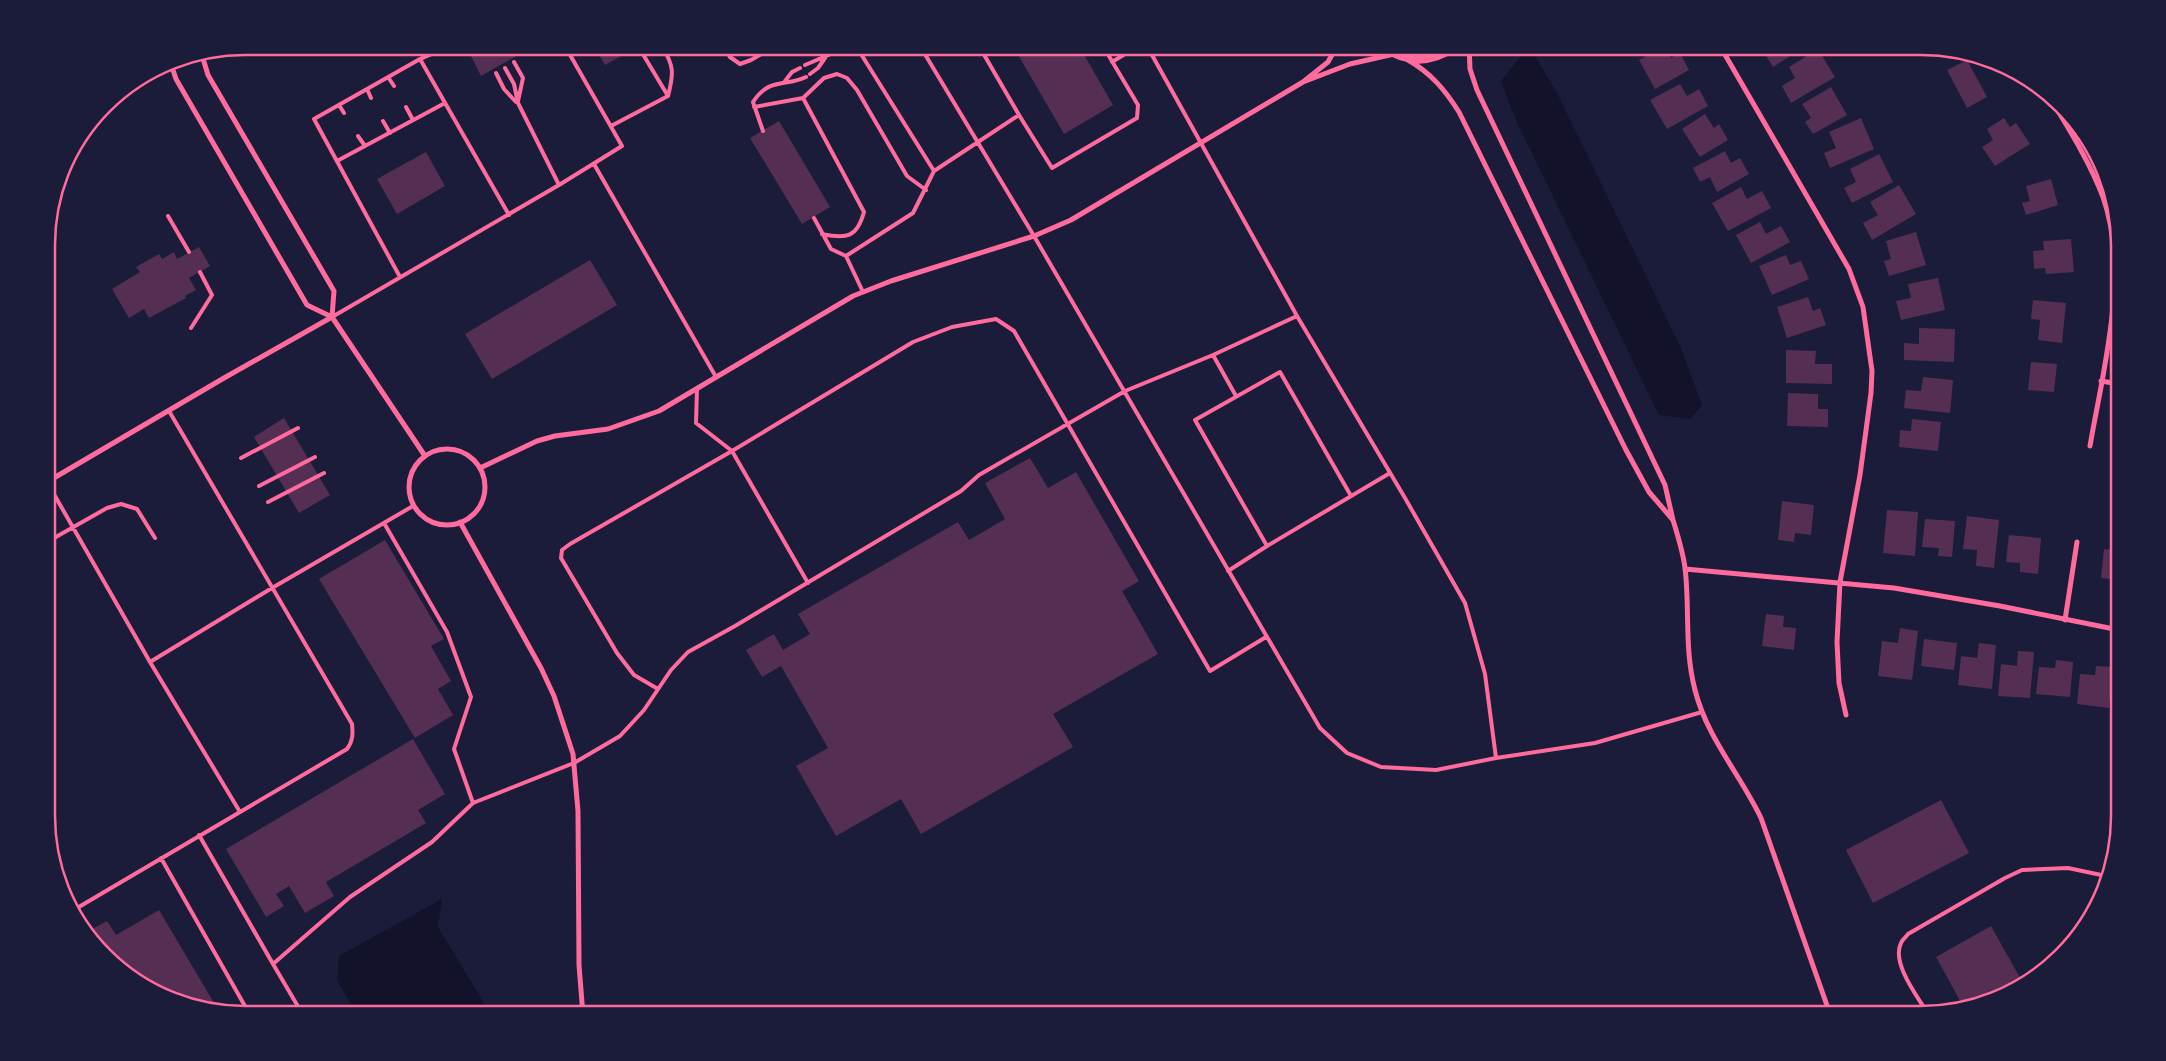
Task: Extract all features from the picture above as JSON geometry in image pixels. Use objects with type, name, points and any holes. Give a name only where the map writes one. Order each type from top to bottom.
[{"type":"street","points":[[480,468],[536,441],[573,433],[608,429],[660,411],[863,292],[891,281],[1034,236],[1086,212],[1303,82],[1328,62],[1332,55]]},
{"type":"street","points":[[1303,82],[1350,64],[1390,55]]},
{"type":"street","points":[[1397,55],[1423,69],[1442,86],[1459,112],[1626,450],[1649,492],[1672,520]]},
{"type":"street","points":[[1405,58],[1423,60],[1442,55]]},
{"type":"street","points":[[1469,55],[1470,69],[1477,90],[1665,485],[1685,569],[1687,642],[1695,690],[1702,712],[1721,751],[1750,795],[1761,818],[1827,1006]]},
{"type":"street","points":[[1725,55],[1849,269],[1863,307],[1872,371],[1871,393],[1860,475],[1840,582],[1837,642],[1840,683],[1846,715]]},
{"type":"street","points":[[203,60],[208,76],[334,291],[332,317]]},
{"type":"street","points":[[173,69],[176,79],[306,305],[332,317],[425,456]]},
{"type":"street","points":[[2061,117],[2089,166],[2103,198],[2109,219]]},
{"type":"street","points":[[2090,446],[2111,312]]},
{"type":"street","points":[[55,477],[332,317]]},
{"type":"street","points":[[2101,381],[2111,383]]},
{"type":"street","points":[[449,449],[461,452],[472,458],[480,468],[484,484],[482,500],[470,517],[460,522],[440,524],[431,521],[413,506],[409,486],[411,474],[416,464],[425,456],[436,450],[449,449]]},
{"type":"street","points":[[460,522],[554,696],[564,724],[574,763],[578,811],[579,965],[582,1006]]},
{"type":"street","points":[[2065,620],[2077,542]]},
{"type":"street","points":[[1685,569],[1840,582],[1942,595],[2111,629]]},
{"type":"lane","points":[[400,277],[314,119],[430,55]]},
{"type":"lane","points":[[332,317],[509,215],[622,146],[570,55]]},
{"type":"lane","points":[[643,55],[668,96]]},
{"type":"lane","points":[[610,126],[668,96],[672,82],[672,63],[667,55]]},
{"type":"lane","points":[[729,55],[740,64],[760,55]]},
{"type":"lane","points":[[763,131],[753,102],[759,93],[785,81],[792,72],[802,66],[831,55]]},
{"type":"lane","points":[[862,55],[934,172]]},
{"type":"lane","points":[[925,55],[1125,391],[1320,728],[1347,753],[1381,767],[1436,770],[1496,758],[1595,743],[1702,712]]},
{"type":"lane","points":[[984,55],[1018,115],[1052,168],[1137,118],[1138,105],[1108,55]]},
{"type":"lane","points":[[1112,62],[1123,55]]},
{"type":"lane","points":[[1151,55],[1297,316],[1390,472],[1464,604],[1485,674],[1496,758]]},
{"type":"lane","points":[[810,74],[818,68],[825,58]]},
{"type":"lane","points":[[420,59],[509,215]]},
{"type":"lane","points":[[514,62],[523,78],[518,103]]},
{"type":"lane","points":[[504,68],[514,84],[518,103],[559,185]]},
{"type":"lane","points":[[496,73],[504,89],[518,103]]},
{"type":"lane","points":[[754,107],[803,98],[824,78],[837,74],[847,78],[857,90],[907,176],[926,190]]},
{"type":"lane","points":[[388,77],[394,86]]},
{"type":"lane","points":[[785,81],[796,82],[806,77]]},
{"type":"lane","points":[[367,89],[371,98]]},
{"type":"lane","points":[[803,98],[864,212],[860,226],[849,236],[838,237],[822,234]]},
{"type":"lane","points":[[337,161],[445,103]]},
{"type":"lane","points":[[339,105],[344,112]]},
{"type":"lane","points":[[406,107],[413,120]]},
{"type":"lane","points":[[846,256],[914,213],[934,172],[1018,115]]},
{"type":"lane","points":[[384,121],[390,132]]},
{"type":"lane","points":[[358,136],[365,146]]},
{"type":"lane","points":[[594,164],[716,377]]},
{"type":"lane","points":[[168,216],[189,252]]},
{"type":"lane","points":[[814,218],[831,249],[846,256],[863,292]]},
{"type":"lane","points":[[191,328],[212,294],[200,272]]},
{"type":"lane","points":[[273,964],[350,897],[432,842],[473,803],[574,763],[620,736],[644,710],[671,670],[688,652],[808,583],[961,491],[979,475],[1125,391],[1213,355],[1297,316]]},
{"type":"lane","points":[[658,689],[634,675],[617,652],[561,558],[562,550],[913,342],[952,327],[996,319],[1014,331],[1070,424],[1210,671],[1266,637]]},
{"type":"lane","points":[[1213,355],[1236,396]]},
{"type":"lane","points":[[1267,546],[1195,420],[1280,372],[1351,496]]},
{"type":"lane","points":[[697,389],[696,423],[732,451],[808,583]]},
{"type":"lane","points":[[78,907],[346,749],[351,743],[353,734],[352,724],[169,411]]},
{"type":"lane","points":[[241,458],[298,428]]},
{"type":"lane","points":[[258,486],[315,457]]},
{"type":"lane","points":[[1228,571],[1390,472]]},
{"type":"lane","points":[[268,502],[324,473]]},
{"type":"lane","points":[[55,496],[150,662],[240,812]]},
{"type":"lane","points":[[55,537],[107,508],[122,504],[137,510],[154,538]]},
{"type":"lane","points":[[150,662],[413,506]]},
{"type":"lane","points":[[384,523],[447,632],[471,697],[454,749],[473,803]]},
{"type":"lane","points":[[199,835],[298,1006]]},
{"type":"lane","points":[[161,858],[245,1006]]},
{"type":"lane","points":[[1923,1006],[1901,969],[1898,956],[1900,944],[1908,934],[2022,870],[2068,868],[2102,875]]},
{"type":"shaded area","points":[[1522,55],[1534,55],[1558,95],[1680,346],[1702,405],[1690,419],[1659,415],[1516,120],[1501,81]]},
{"type":"shaded area","points":[[442,899],[438,927],[486,1006],[352,1006],[337,980],[339,956]]},
{"type":"building","points":[[473,55],[518,55],[481,76],[471,56]]},
{"type":"building","points":[[599,55],[623,55],[605,65]]},
{"type":"building","points":[[1018,55],[1084,55],[1113,105],[1064,134]]},
{"type":"building","points":[[1648,55],[1669,55],[1671,58],[1681,55],[1689,70],[1655,89],[1639,60]]},
{"type":"building","points":[[1766,55],[1792,55],[1773,67]]},
{"type":"building","points":[[1808,55],[1822,55],[1835,77],[1791,103],[1782,86],[1795,78],[1789,67]]},
{"type":"building","points":[[1967,61],[1987,97],[1967,108],[1947,70]]},
{"type":"building","points":[[1680,84],[1687,96],[1699,89],[1708,106],[1667,129],[1650,100]]},
{"type":"building","points":[[1831,87],[1847,115],[1813,134],[1805,122],[1811,118],[1802,104]]},
{"type":"building","points":[[1705,114],[1714,128],[1719,124],[1728,140],[1700,157],[1682,129]]},
{"type":"building","points":[[1861,118],[1874,149],[1830,168],[1824,153],[1836,148],[1829,132]]},
{"type":"building","points":[[2004,118],[2010,127],[2016,123],[2030,144],[1995,166],[1982,147],[1993,140],[1987,129]]},
{"type":"building","points":[[779,121],[830,207],[802,224],[750,138]]},
{"type":"building","points":[[1725,151],[1731,163],[1740,158],[1749,174],[1717,192],[1710,177],[1700,182],[1693,168]]},
{"type":"building","points":[[426,152],[445,186],[397,214],[377,179]]},
{"type":"building","points":[[1879,154],[1893,182],[1852,203],[1844,188],[1856,182],[1850,169]]},
{"type":"building","points":[[2051,179],[2058,205],[2026,215],[2022,203],[2030,201],[2026,186]]},
{"type":"building","points":[[1899,185],[1916,214],[1872,240],[1863,223],[1878,215],[1870,202]]},
{"type":"building","points":[[1741,187],[1747,199],[1762,191],[1771,208],[1728,231],[1712,203]]},
{"type":"building","points":[[1760,222],[1766,234],[1781,226],[1790,242],[1751,263],[1736,235]]},
{"type":"building","points":[[1916,232],[1926,265],[1889,276],[1884,261],[1891,259],[1886,241]]},
{"type":"building","points":[[2071,239],[2074,272],[2046,274],[2045,268],[2034,269],[2033,251],[2044,250],[2043,241]]},
{"type":"building","points":[[199,247],[210,266],[189,278],[196,290],[185,296],[186,298],[149,318],[144,309],[129,318],[112,289],[140,272],[136,267],[159,254],[162,259],[174,252],[177,259]]},
{"type":"building","points":[[1786,255],[1790,265],[1801,261],[1809,279],[1772,295],[1759,266]]},
{"type":"building","points":[[590,260],[617,305],[492,379],[465,334]]},
{"type":"building","points":[[1938,278],[1945,310],[1901,320],[1896,301],[1911,298],[1908,284]]},
{"type":"building","points":[[1808,297],[1813,311],[1820,308],[1826,325],[1787,338],[1777,307]]},
{"type":"building","points":[[2033,300],[2066,303],[2062,343],[2038,340],[2040,320],[2031,319]]},
{"type":"building","points":[[1919,328],[1955,329],[1954,362],[1904,360],[1904,343],[1919,344]]},
{"type":"building","points":[[1786,350],[1816,351],[1815,364],[1832,364],[1832,384],[1786,383]]},
{"type":"building","points":[[2031,362],[2057,364],[2054,392],[2028,390]]},
{"type":"building","points":[[1923,377],[1953,380],[1950,413],[1904,408],[1906,390],[1921,391]]},
{"type":"building","points":[[1788,393],[1818,394],[1818,409],[1828,409],[1828,427],[1787,426]]},
{"type":"building","points":[[284,418],[330,495],[299,513],[254,437]]},
{"type":"building","points":[[1912,419],[1941,422],[1938,451],[1899,447],[1900,430],[1911,431]]},
{"type":"building","points":[[1030,458],[1048,488],[1076,472],[1139,581],[1122,591],[1158,654],[1053,714],[1073,747],[921,834],[901,799],[836,836],[796,766],[828,748],[781,666],[762,677],[746,650],[774,634],[783,650],[810,634],[798,614],[958,522],[969,540],[1005,519],[985,483]]},
{"type":"building","points":[[1782,501],[1814,505],[1811,535],[1795,533],[1794,542],[1778,540]]},
{"type":"building","points":[[1887,510],[1918,512],[1915,556],[1883,553]]},
{"type":"building","points":[[1967,516],[1999,520],[1994,568],[1976,566],[1977,550],[1963,549]]},
{"type":"building","points":[[1925,519],[1955,521],[1952,557],[1938,556],[1939,548],[1922,547]]},
{"type":"building","points":[[2009,535],[2041,538],[2038,574],[2020,572],[2020,563],[2006,562]]},
{"type":"building","points":[[385,540],[444,639],[431,646],[451,681],[438,689],[453,715],[415,738],[319,579]]},
{"type":"building","points":[[2104,549],[2111,549],[2111,579],[2101,578]]},
{"type":"building","points":[[1766,614],[1784,616],[1783,627],[1796,628],[1794,650],[1762,646]]},
{"type":"building","points":[[1900,628],[1918,631],[1912,680],[1878,676],[1882,641],[1898,643]]},
{"type":"building","points":[[1924,639],[1957,643],[1954,670],[1921,666]]},
{"type":"building","points":[[1979,643],[1996,645],[1992,689],[1958,685],[1961,656],[1977,658]]},
{"type":"building","points":[[2018,651],[2034,652],[2030,698],[1998,696],[2001,664],[2017,666]]},
{"type":"building","points":[[2056,660],[2073,662],[2070,697],[2036,694],[2039,667],[2055,668]]},
{"type":"building","points":[[2096,666],[2111,667],[2109,708],[2077,704],[2080,674],[2095,675]]},
{"type":"building","points":[[413,739],[445,794],[418,810],[426,823],[326,882],[334,896],[305,913],[289,886],[276,894],[284,906],[266,917],[226,849]]},
{"type":"building","points":[[1941,800],[1969,853],[1873,903],[1846,850]]},
{"type":"building","points":[[159,910],[214,1003],[196,1000],[172,992],[150,981],[120,959],[92,929],[107,921],[116,935]]},
{"type":"building","points":[[1991,926],[2020,978],[1994,992],[1960,1002],[1936,957]]}]
